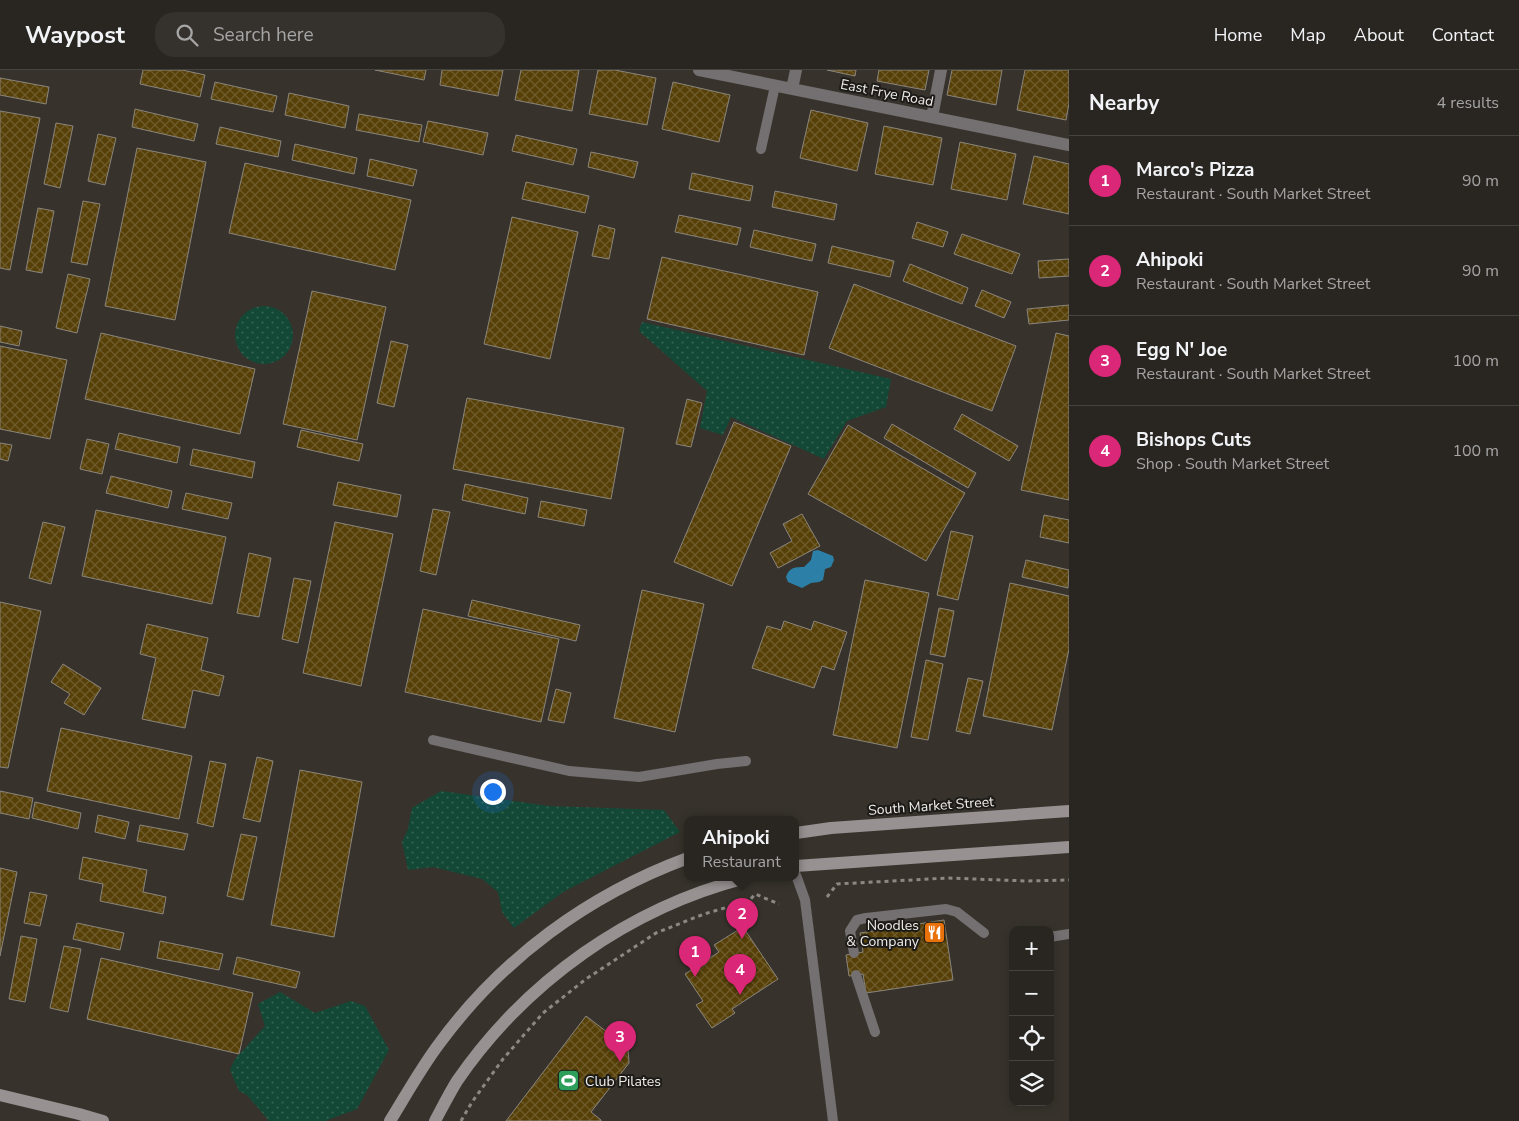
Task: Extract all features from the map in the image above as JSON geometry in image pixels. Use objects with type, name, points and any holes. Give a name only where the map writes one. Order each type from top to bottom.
[{"type":"street","name":"East Frye Road","points":[[699,70],[1069,145]]},
{"type":"street","points":[[792,89],[796,70]]},
{"type":"street","points":[[932,117],[941,70]]},
{"type":"street","name":"South Market Street","points":[[799,833],[831,828],[1069,811]]},
{"type":"street","points":[[799,866],[1069,847]]},
{"type":"street","points":[[390,1121],[440,1042],[494,980],[523,954],[554,929],[622,886],[684,859]]},
{"type":"street","points":[[435,1121],[457,1082],[487,1042],[516,1009],[547,981],[580,955],[620,930],[670,903],[736,881]]},
{"type":"street","points":[[0,1094],[103,1121]]},
{"type":"lane","points":[[761,149],[775,86]]},
{"type":"lane","points":[[433,740],[569,771],[640,777],[746,761]]},
{"type":"lane","points":[[798,881],[805,900],[833,1121]]},
{"type":"lane","points":[[854,953],[850,931],[857,920],[866,918],[946,909],[957,912],[984,933]]},
{"type":"lane","points":[[1054,936],[1069,934]]},
{"type":"lane","points":[[856,975],[875,1032]]},
{"type":"path","points":[[828,897],[837,884],[948,878],[1027,881],[1069,880]]},
{"type":"path","points":[[461,1121],[472,1102],[503,1059],[543,1013],[586,978],[656,933],[704,914],[749,901],[755,894],[779,904]]},
{"type":"green space","points":[[258,306],[270,306],[285,314],[293,329],[293,341],[285,356],[270,364],[258,364],[243,356],[235,341],[235,329],[243,314]]},
{"type":"green space","points":[[642,322],[891,379],[886,407],[847,421],[824,459],[731,417],[723,435],[700,428],[707,391],[639,331]]},
{"type":"green space","points":[[441,791],[549,806],[664,810],[680,832],[563,892],[514,928],[502,912],[498,892],[482,879],[433,867],[408,870],[402,842],[408,829],[412,808]]},
{"type":"green space","points":[[280,992],[315,1013],[351,1001],[365,1006],[389,1050],[357,1109],[325,1121],[269,1121],[247,1095],[239,1091],[230,1070],[235,1059],[265,1026],[258,1004]]},
{"type":"water","points":[[818,550],[833,556],[834,560],[831,567],[825,569],[823,580],[802,588],[788,582],[786,577],[789,571],[804,567],[811,560],[813,551]]},
{"type":"building","points":[[143,70],[182,70],[205,75],[200,97],[140,84]]},
{"type":"building","points":[[375,70],[426,70],[424,80]]},
{"type":"building","points":[[442,70],[503,70],[498,96],[440,85]]},
{"type":"building","points":[[521,70],[579,70],[572,111],[515,100]]},
{"type":"building","points":[[598,70],[615,70],[656,78],[647,125],[589,114]]},
{"type":"building","points":[[827,70],[856,70],[855,76]]},
{"type":"building","points":[[879,70],[929,70],[925,90],[877,81]]},
{"type":"building","points":[[952,70],[1002,70],[996,105],[947,95]]},
{"type":"building","points":[[1025,70],[1069,70],[1069,103],[1066,120],[1017,110]]},
{"type":"building","points":[[0,78],[49,87],[46,104],[0,95]]},
{"type":"building","points":[[215,82],[277,96],[273,112],[211,99]]},
{"type":"building","points":[[673,82],[730,95],[719,142],[662,129]]},
{"type":"building","points":[[289,93],[349,106],[345,128],[285,115]]},
{"type":"building","points":[[135,109],[198,124],[194,141],[132,127]]},
{"type":"building","points":[[811,110],[868,123],[857,171],[800,158]]},
{"type":"building","points":[[0,111],[40,118],[10,270],[0,268]]},
{"type":"building","points":[[359,114],[422,125],[419,142],[356,130]]},
{"type":"building","points":[[428,121],[488,133],[483,155],[423,142]]},
{"type":"building","points":[[56,123],[73,126],[60,188],[44,184]]},
{"type":"building","points":[[884,126],[942,138],[933,185],[875,174]]},
{"type":"building","points":[[220,127],[281,141],[278,157],[216,144]]},
{"type":"building","points":[[98,134],[116,138],[105,185],[88,181]]},
{"type":"building","points":[[516,135],[577,149],[573,165],[512,151]]},
{"type":"building","points":[[960,142],[1016,154],[1007,200],[951,189]]},
{"type":"building","points":[[295,144],[357,158],[354,174],[292,160]]},
{"type":"building","points":[[137,148],[206,162],[175,320],[105,306]]},
{"type":"building","points":[[591,152],[638,162],[634,178],[588,167]]},
{"type":"building","points":[[1034,156],[1069,164],[1069,214],[1023,204]]},
{"type":"building","points":[[370,159],[417,170],[413,186],[367,176]]},
{"type":"building","points":[[245,163],[411,200],[395,270],[229,233]]},
{"type":"building","points":[[692,173],[753,186],[750,201],[689,189]]},
{"type":"building","points":[[526,182],[589,196],[585,213],[522,199]]},
{"type":"building","points":[[775,191],[837,204],[834,220],[772,207]]},
{"type":"building","points":[[83,201],[100,204],[87,265],[71,262]]},
{"type":"building","points":[[38,208],[54,211],[42,273],[26,270]]},
{"type":"building","points":[[679,215],[741,228],[737,245],[675,232]]},
{"type":"building","points":[[512,217],[578,232],[550,359],[484,344]]},
{"type":"building","points":[[917,222],[948,232],[943,247],[912,238]]},
{"type":"building","points":[[599,225],[615,229],[609,259],[592,256]]},
{"type":"building","points":[[754,230],[816,244],[812,261],[750,247]]},
{"type":"building","points":[[962,234],[1020,254],[1012,274],[954,254]]},
{"type":"building","points":[[832,246],[894,261],[890,277],[828,263]]},
{"type":"building","points":[[662,257],[818,292],[804,355],[647,319]]},
{"type":"building","points":[[1069,259],[1069,276],[1039,278],[1038,261]]},
{"type":"building","points":[[910,264],[968,288],[962,304],[903,281]]},
{"type":"building","points":[[68,274],[90,279],[77,333],[56,328]]},
{"type":"building","points":[[854,284],[1016,346],[992,411],[829,348]]},
{"type":"building","points":[[982,290],[1011,302],[1004,318],[975,306]]},
{"type":"building","points":[[312,291],[386,307],[357,440],[283,424]]},
{"type":"building","points":[[1069,305],[1069,320],[1029,324],[1027,309]]},
{"type":"building","points":[[0,326],[22,331],[19,346],[0,342]]},
{"type":"building","points":[[101,333],[255,369],[240,434],[85,399]]},
{"type":"building","points":[[1056,333],[1069,336],[1069,500],[1021,490]]},
{"type":"building","points":[[391,341],[408,345],[394,407],[377,403]]},
{"type":"building","points":[[0,346],[67,360],[50,439],[0,429]]},
{"type":"building","points":[[467,398],[624,428],[611,499],[453,469]]},
{"type":"building","points":[[687,399],[702,403],[691,447],[676,444]]},
{"type":"building","points":[[962,414],[1018,446],[1009,461],[954,429]]},
{"type":"building","points":[[734,422],[791,446],[732,586],[674,562]]},
{"type":"building","points":[[892,424],[976,473],[968,488],[884,438]]},
{"type":"building","points":[[848,425],[965,493],[926,561],[808,494]]},
{"type":"building","points":[[301,430],[363,444],[359,461],[297,447]]},
{"type":"building","points":[[119,433],[180,447],[177,463],[115,449]]},
{"type":"building","points":[[87,439],[109,444],[102,474],[80,469]]},
{"type":"building","points":[[0,443],[12,445],[8,461],[0,459]]},
{"type":"building","points":[[193,449],[255,462],[252,478],[190,465]]},
{"type":"building","points":[[111,476],[172,491],[168,508],[106,493]]},
{"type":"building","points":[[338,482],[401,495],[397,517],[333,505]]},
{"type":"building","points":[[465,484],[528,498],[525,514],[462,500]]},
{"type":"building","points":[[186,493],[232,503],[228,519],[182,509]]},
{"type":"building","points":[[541,501],[587,510],[584,526],[538,517]]},
{"type":"building","points":[[433,509],[450,512],[436,575],[420,571]]},
{"type":"building","points":[[96,510],[226,537],[212,604],[82,576]]},
{"type":"building","points":[[802,514],[820,546],[778,568],[770,553],[792,541],[783,524]]},
{"type":"building","points":[[1044,515],[1069,520],[1069,543],[1040,537]]},
{"type":"building","points":[[43,522],[65,527],[51,584],[29,578]]},
{"type":"building","points":[[335,522],[393,534],[361,686],[303,673]]},
{"type":"building","points":[[951,531],[973,536],[958,600],[937,595]]},
{"type":"building","points":[[249,553],[271,558],[259,617],[237,613]]},
{"type":"building","points":[[1026,560],[1069,570],[1068,588],[1022,577]]},
{"type":"building","points":[[294,578],[311,581],[298,643],[282,639]]},
{"type":"building","points":[[865,580],[929,593],[897,748],[833,735]]},
{"type":"building","points":[[1010,583],[1069,596],[1069,649],[1052,730],[983,716]]},
{"type":"building","points":[[642,590],[704,604],[675,732],[614,718]]},
{"type":"building","points":[[472,600],[580,625],[576,641],[468,616]]},
{"type":"building","points":[[0,602],[41,611],[8,768],[0,767]]},
{"type":"building","points":[[939,608],[954,611],[945,657],[930,654]]},
{"type":"building","points":[[423,609],[559,639],[541,722],[405,692]]},
{"type":"building","points":[[784,621],[811,630],[814,621],[847,632],[834,670],[822,666],[814,688],[752,668],[767,626],[781,630]]},
{"type":"building","points":[[147,624],[208,638],[201,670],[224,676],[219,696],[193,690],[185,728],[142,719],[156,658],[140,654]]},
{"type":"building","points":[[926,660],[943,664],[928,740],[911,737]]},
{"type":"building","points":[[63,664],[101,688],[84,715],[64,703],[70,694],[51,682]]},
{"type":"building","points":[[968,678],[983,681],[970,734],[956,731]]},
{"type":"building","points":[[556,689],[571,693],[564,723],[548,720]]},
{"type":"building","points":[[61,728],[192,756],[179,819],[47,791]]},
{"type":"building","points":[[257,757],[273,761],[260,822],[243,818]]},
{"type":"building","points":[[210,761],[226,764],[213,827],[197,823]]},
{"type":"building","points":[[300,770],[362,782],[334,937],[271,925]]},
{"type":"building","points":[[0,791],[33,798],[29,819],[0,813]]},
{"type":"building","points":[[35,802],[81,813],[78,829],[32,818]]},
{"type":"building","points":[[98,815],[129,822],[125,839],[95,832]]},
{"type":"building","points":[[140,825],[188,834],[184,850],[137,841]]},
{"type":"building","points":[[241,834],[257,837],[243,900],[227,896]]},
{"type":"building","points":[[83,857],[147,870],[143,892],[166,897],[163,914],[100,901],[103,884],[79,879]]},
{"type":"building","points":[[0,868],[17,872],[0,956]]},
{"type":"building","points":[[30,892],[47,895],[40,926],[24,923]]},
{"type":"building","points":[[944,920],[953,980],[866,993],[863,974],[849,976],[846,955],[863,952],[860,933]]},
{"type":"building","points":[[77,923],[124,933],[120,950],[73,939]]},
{"type":"building","points":[[743,927],[778,979],[732,1009],[735,1013],[712,1028],[696,1005],[703,1001],[685,974],[719,952],[714,945]]},
{"type":"building","points":[[21,936],[37,939],[25,1002],[9,999]]},
{"type":"building","points":[[160,941],[223,954],[219,970],[157,958]]},
{"type":"building","points":[[64,946],[81,949],[68,1012],[50,1008]]},
{"type":"building","points":[[237,957],[300,972],[296,988],[233,974]]},
{"type":"building","points":[[101,958],[253,993],[239,1054],[87,1019]]},
{"type":"building","points":[[586,1016],[628,1048],[629,1063],[591,1112],[601,1121],[506,1121]]},
{"type":"place","name":"Noodles & Company","points":[[935,933]]},
{"type":"place","name":"Ahipoki","points":[[742,939]]},
{"type":"place","name":"Marco's Pizza","points":[[695,977]]},
{"type":"place","name":"Bishops Cuts","points":[[740,995]]},
{"type":"place","name":"Egg N' Joe","points":[[620,1062]]},
{"type":"place","name":"Club Pilates","points":[[569,1081]]}]
